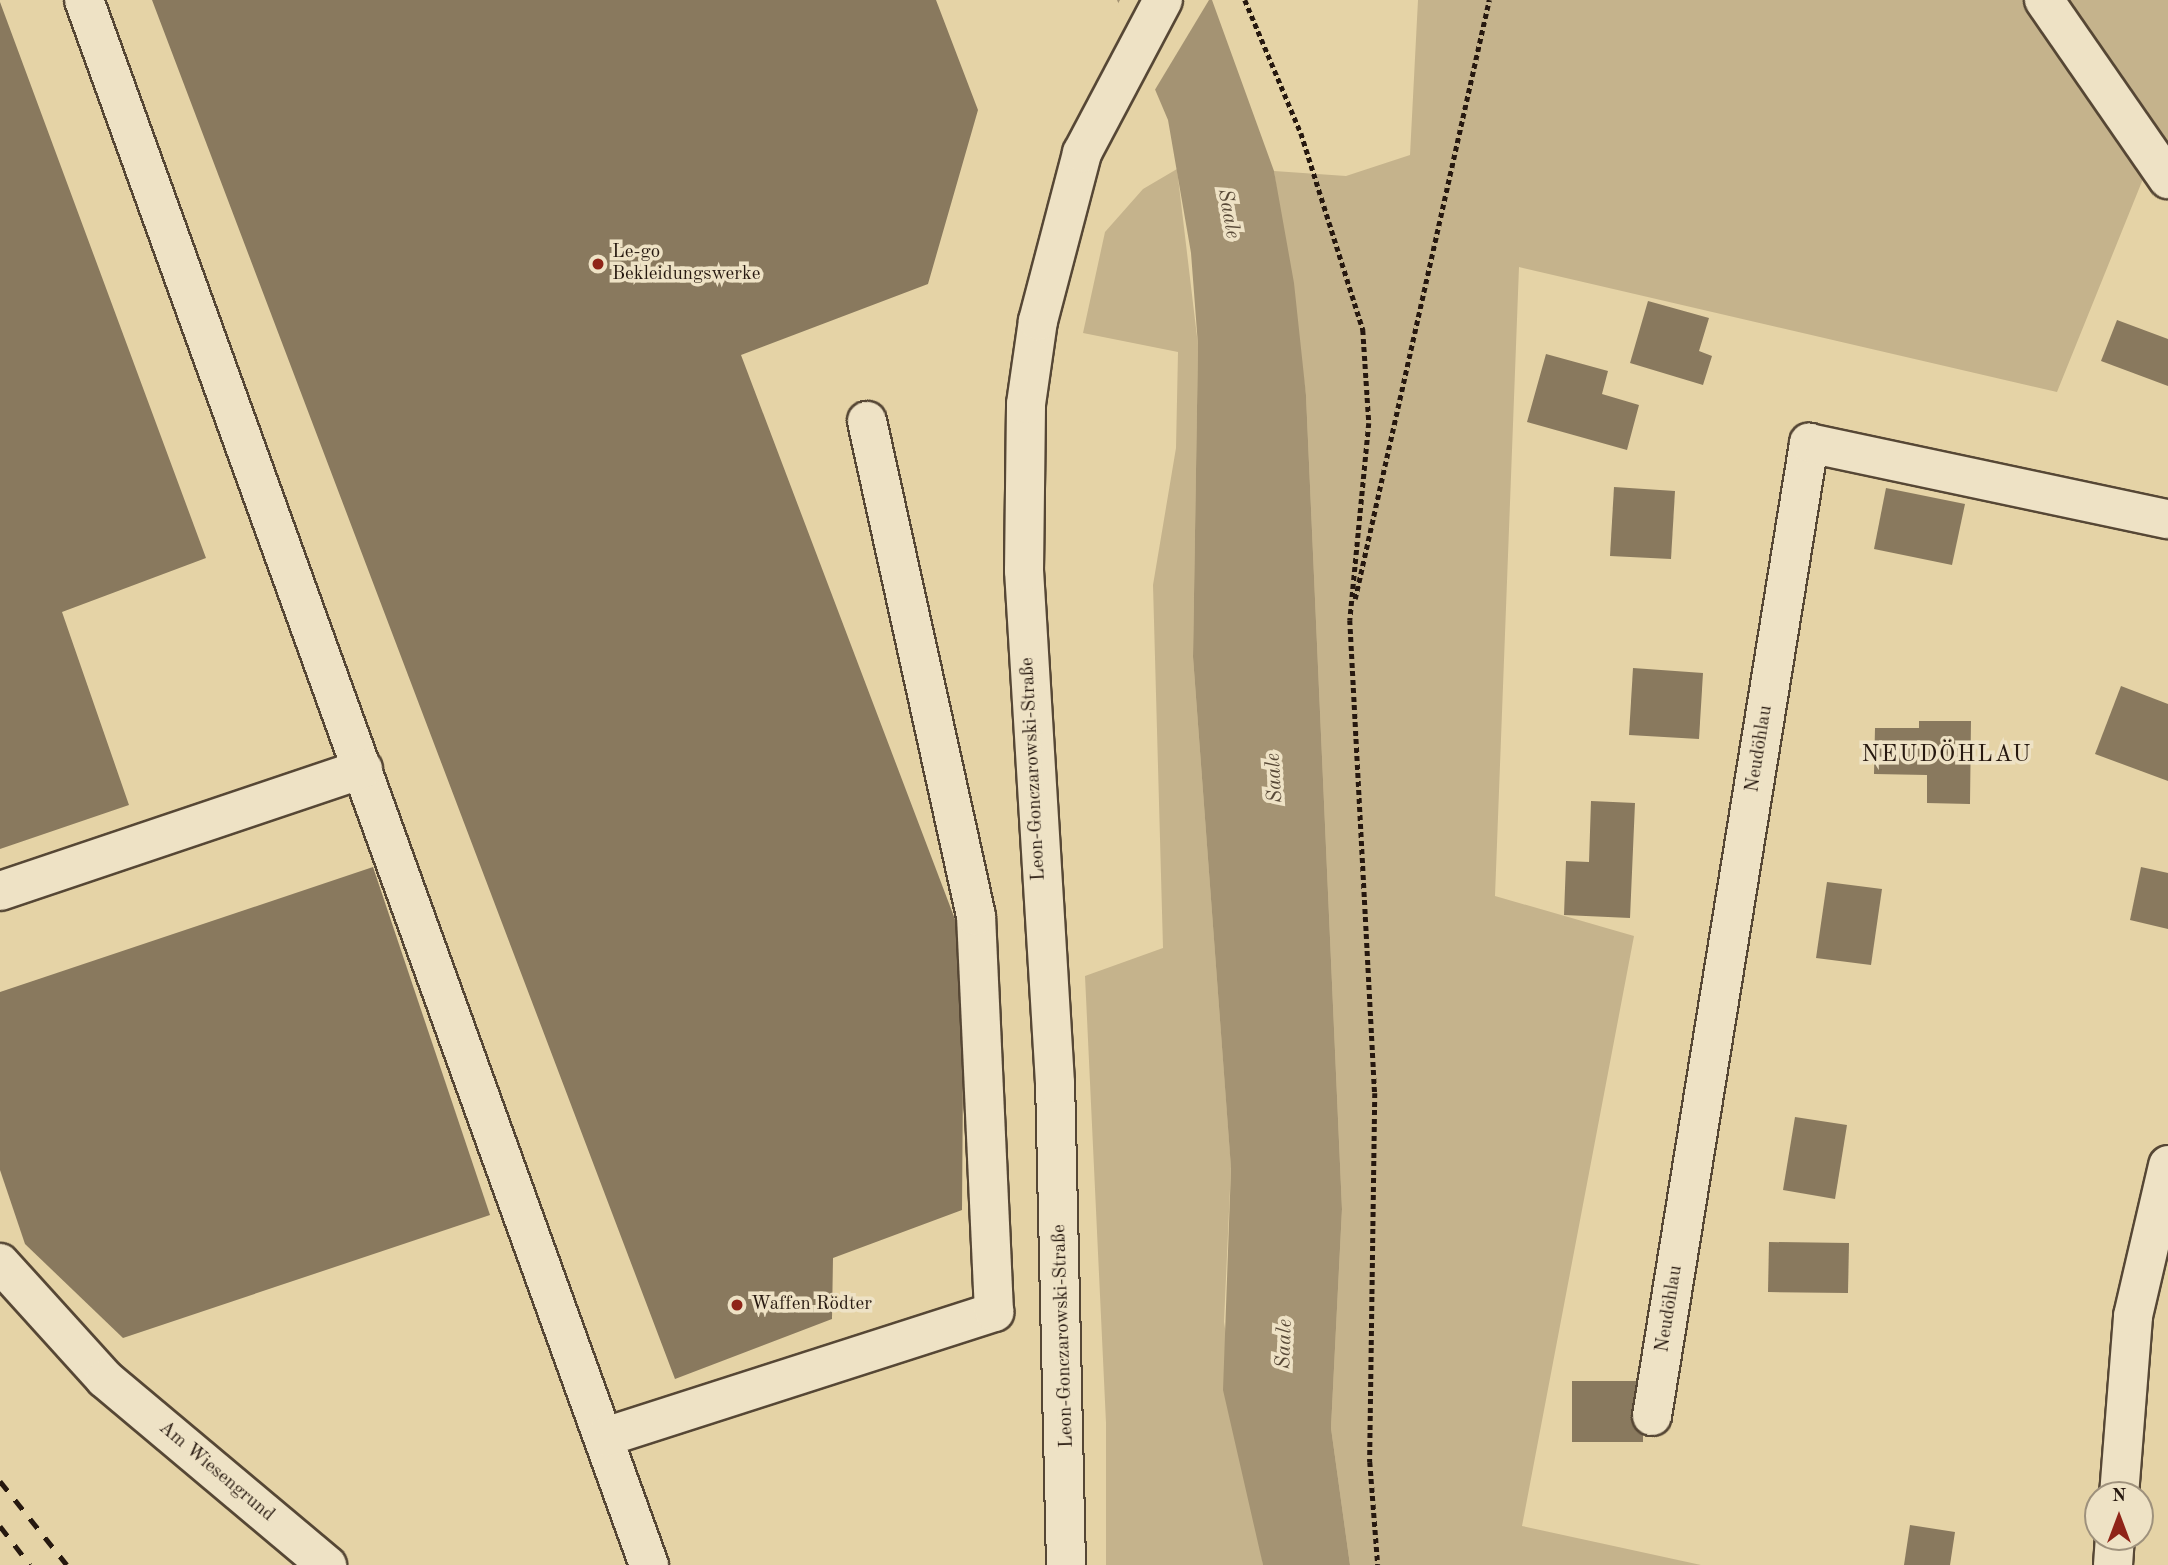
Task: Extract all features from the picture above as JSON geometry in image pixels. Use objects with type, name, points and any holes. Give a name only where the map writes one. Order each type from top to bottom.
[{"type":"street","points":[[84,0],[649,1565]]},
{"type":"street","name":"Leon-Gonczarowski-Straße","points":[[1066,1565],[1055,1083],[1022,487],[1038,321],[1082,153],[1163,0]]},
{"type":"street","points":[[2044,0],[2168,178]]},
{"type":"street","points":[[605,1437],[994,1312],[976,916],[867,421]]},
{"type":"street","name":"Neudöhlau","points":[[1652,1416],[1809,443],[2168,519]]},
{"type":"street","points":[[0,891],[363,769]]},
{"type":"street","points":[[2120,1481],[2133,1316],[2168,1166]]},
{"type":"street","name":"Am Wiesengrund","points":[[0,1263],[105,1379],[327,1565]]},
{"type":"path","points":[[1245,0],[1301,133],[1363,330],[1369,423],[1350,620],[1375,1093],[1370,1462],[1378,1565]]},
{"type":"path","points":[[1350,620],[1489,0]]},
{"type":"shaded area","points":[[1418,0],[2168,0],[2168,191],[2147,169],[2057,392],[1519,267],[1495,896],[1634,936],[1522,1526],[1701,1565],[1350,1565],[1331,1428],[1342,1209],[1306,395],[1274,171],[1346,176],[1410,155]]},
{"type":"shaded area","points":[[1177,169],[1198,345],[1193,657],[1231,1167],[1224,1322],[1263,1565],[1106,1565],[1106,1423],[1085,976],[1163,948],[1153,585],[1176,448],[1178,352],[1083,333],[1105,232],[1143,189]]},
{"type":"water","name":"Saale","points":[[1117,0],[1212,0],[1274,171],[1294,283],[1306,395],[1342,1209],[1331,1428],[1350,1565],[1263,1565],[1223,1390],[1231,1168],[1193,657],[1198,345],[1191,253],[1168,120]]},
{"type":"pier","points":[[1120,0],[1209,0],[1153,93],[1116,7]]},
{"type":"building","points":[[152,0],[936,0],[978,110],[928,284],[741,355],[964,943],[962,1210],[833,1258],[832,1319],[675,1379]]},
{"type":"building","points":[[0,2],[206,558],[62,612],[129,805],[0,849]]},
{"type":"building","points":[[1648,301],[1709,318],[1699,351],[1712,356],[1703,385],[1630,363]]},
{"type":"building","points":[[2117,320],[2168,339],[2168,386],[2101,361]]},
{"type":"building","points":[[1546,354],[1608,371],[1602,394],[1639,405],[1627,450],[1527,422]]},
{"type":"building","points":[[1614,487],[1675,491],[1671,559],[1610,556]]},
{"type":"building","points":[[1886,488],[1965,504],[1952,565],[1874,549]]},
{"type":"building","points":[[1633,668],[1703,673],[1699,739],[1629,735]]},
{"type":"building","points":[[2121,686],[2168,704],[2168,781],[2095,754]]},
{"type":"building","points":[[1919,721],[1971,721],[1970,804],[1927,803],[1927,775],[1874,774],[1875,728],[1919,728]]},
{"type":"building","points":[[1591,801],[1635,803],[1630,918],[1564,915],[1566,861],[1589,862]]},
{"type":"building","points":[[373,867],[490,1215],[123,1338],[25,1244],[0,1170],[0,992]]},
{"type":"building","points":[[2141,867],[2168,873],[2168,929],[2130,920]]},
{"type":"building","points":[[1827,882],[1882,889],[1871,965],[1816,958]]},
{"type":"building","points":[[1795,1117],[1847,1125],[1835,1199],[1783,1190]]},
{"type":"building","points":[[1769,1242],[1849,1243],[1848,1293],[1768,1292]]},
{"type":"building","points":[[1572,1381],[1643,1381],[1643,1442],[1572,1442]]},
{"type":"building","points":[[1910,1525],[1955,1532],[1950,1565],[1904,1565]]},
{"type":"railway","points":[[0,1481],[67,1565]]},
{"type":"railway","points":[[0,1526],[30,1565]]},
{"type":"place","name":"Le-go Bekleidungswerke","points":[[598,264]]},
{"type":"place","name":"Waffen Rödter","points":[[737,1305]]},
{"type":"district","name":"NEUDÖHLAU","points":[[1947,755]]}]
